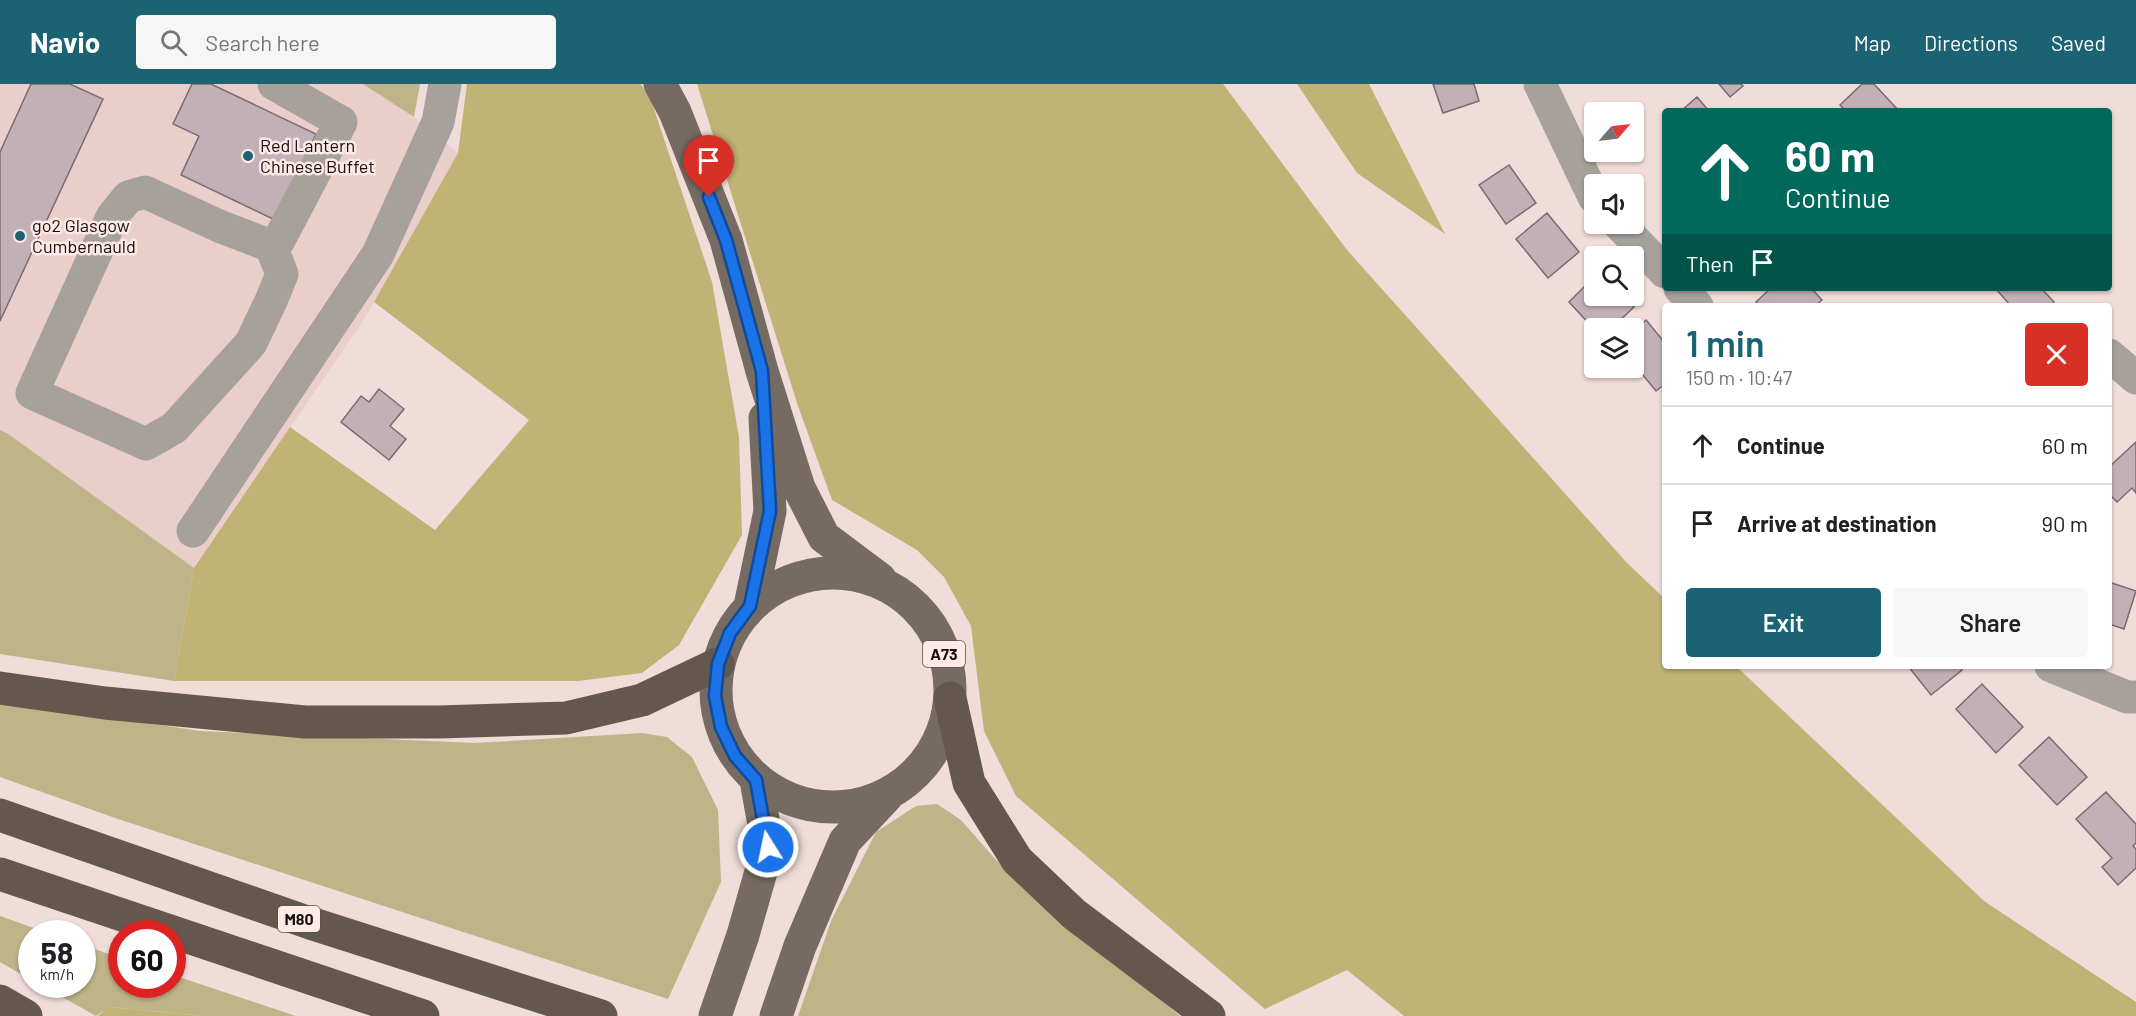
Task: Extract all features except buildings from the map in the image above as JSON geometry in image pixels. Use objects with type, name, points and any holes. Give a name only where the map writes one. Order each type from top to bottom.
[{"type":"highway","points":[[0,688],[105,703],[305,722],[462,722],[566,718],[642,700],[718,664]]},
{"type":"highway","points":[[950,698],[969,783],[1017,860],[1074,914],[1209,1016]]},
{"type":"highway","name":"M80","points":[[0,815],[310,922],[601,1016]]},
{"type":"highway","points":[[0,874],[423,1016]]},
{"type":"highway","points":[[0,1001],[26,1016]]},
{"type":"main road","points":[[660,84],[675,112],[726,240],[762,371],[799,488],[824,537],[891,588]]},
{"type":"main road","points":[[750,606],[770,511],[762,371]]},
{"type":"main road","name":"A73","points":[[776,1016],[800,946],[845,841],[888,794],[920,770],[941,736],[950,698],[948,665],[936,634],[916,608],[891,588],[855,575],[817,574],[781,585],[750,606],[730,633],[718,664],[715,696],[721,727],[735,756],[756,780],[786,799],[820,808],[856,806],[888,794]]},
{"type":"main road","points":[[715,1016],[743,935],[768,847],[756,780]]},
{"type":"street","points":[[274,84],[341,122],[275,243],[282,274],[272,301],[250,343],[174,428],[146,444],[32,393],[112,217],[128,197],[145,192],[219,226],[275,243]]},
{"type":"street","points":[[193,531],[378,254],[438,122],[446,84]]},
{"type":"street","points":[[1540,84],[1584,176]]},
{"type":"street","points":[[1629,234],[1662,268]]},
{"type":"street","points":[[2112,358],[2136,378]]},
{"type":"street","points":[[2058,669],[2127,697],[2136,697]]},
{"type":"shaded area","points":[[0,84],[366,84],[400,106],[458,153],[365,318],[194,568],[0,430]]},
{"type":"shaded area","points":[[363,84],[420,84],[414,117]]},
{"type":"shaded area","points":[[467,84],[641,84],[652,103],[712,282],[739,437],[742,535],[679,645],[642,673],[578,681],[174,681],[194,568],[290,427],[435,530],[529,420],[374,302],[458,153]]},
{"type":"shaded area","points":[[697,84],[1223,84],[1347,250],[1627,563],[1662,596],[1662,669],[1739,669],[1984,901],[2136,1002],[2136,1016],[1404,1016],[1347,970],[1265,1009],[1016,796],[984,731],[971,626],[944,577],[917,550],[832,500],[798,406]]},
{"type":"shaded area","points":[[1297,84],[1369,84],[1445,234],[1357,173]]},
{"type":"shaded area","points":[[0,430],[194,568],[174,681],[0,654]]},
{"type":"shaded area","points":[[0,701],[200,731],[475,743],[642,733],[667,737],[692,757],[718,810],[721,882],[668,999],[115,818],[0,777]]},
{"type":"shaded area","points":[[937,804],[961,820],[997,861],[1180,1016],[798,1016],[831,921],[876,832],[916,806]]},
{"type":"shaded area","points":[[0,916],[18,922],[18,972],[0,962]]},
{"type":"shaded area","points":[[96,949],[108,954],[108,998],[186,998],[186,979],[296,1016],[202,1016],[109,1007],[96,1016],[64,998],[96,998]]},
{"type":"shaded area","points":[[108,1007],[202,1016],[98,1016]]},
{"type":"place","name":"Red Lantern Chinese Buffet","points":[[248,156]]},
{"type":"place","name":"go2 Glasgow Cumbernauld","points":[[20,236]]},
{"type":"route","points":[[709,197],[726,240],[762,371],[770,511],[750,606],[730,633],[718,664],[715,696],[721,727],[735,756],[756,780],[768,847]]}]
